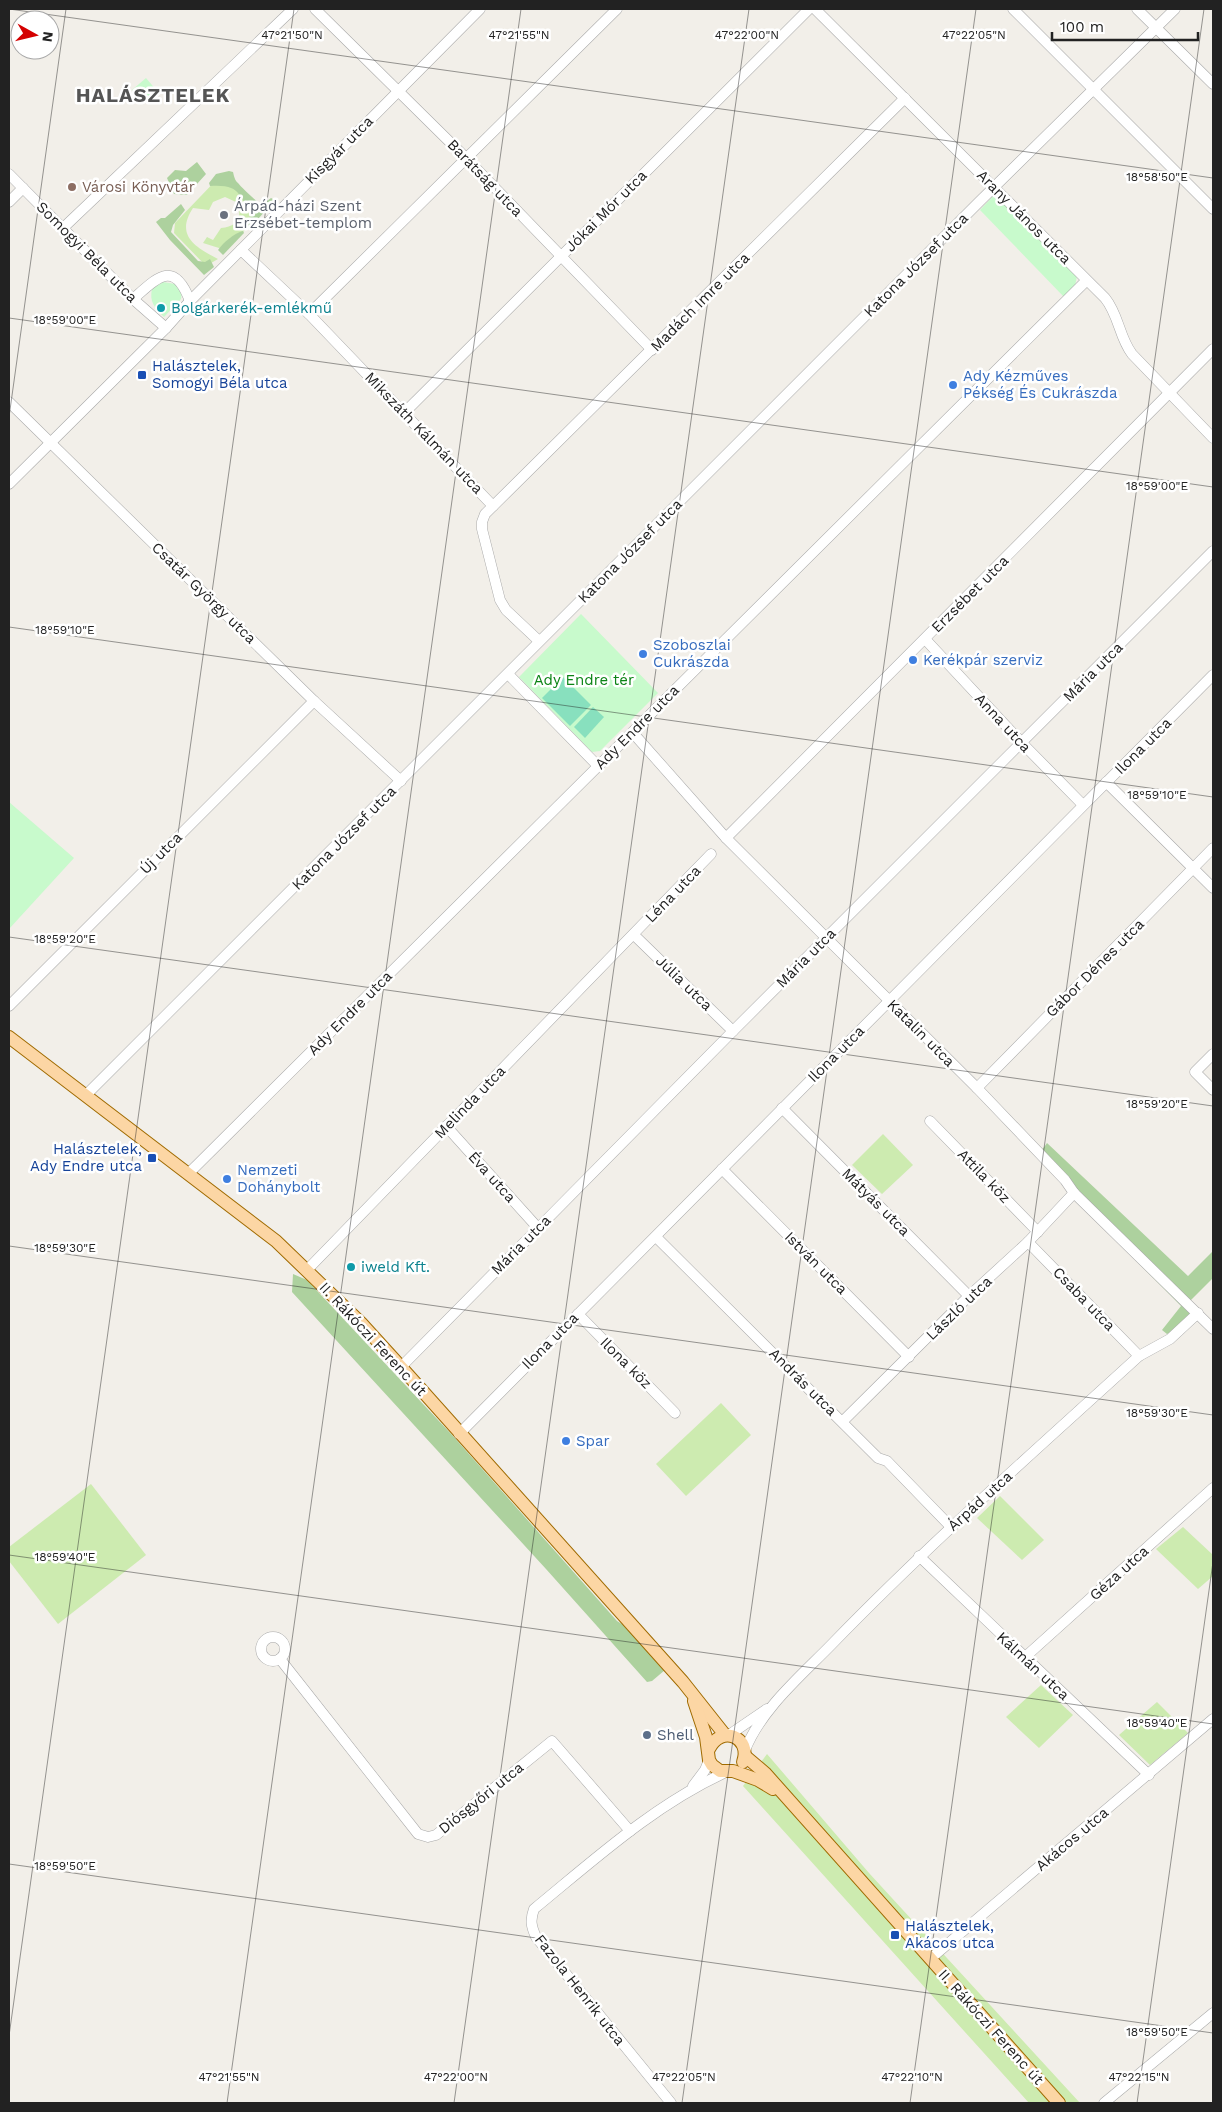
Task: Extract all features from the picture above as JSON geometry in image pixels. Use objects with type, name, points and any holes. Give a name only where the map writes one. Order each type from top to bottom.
[{"type":"main road","name":"II. Rákóczi Ferenc út","points":[[9,1036],[276,1241],[307,1270],[401,1367],[727,1735],[736,1738],[742,1743],[745,1753],[1059,2103]]},
{"type":"main road","name":"II. Rákóczi Ferenc út","points":[[690,1691],[698,1711],[709,1754],[715,1769],[758,1780],[782,1794]]},
{"type":"main road","points":[[709,1754],[712,1742],[718,1737],[727,1735]]},
{"type":"main road","points":[[729,1772],[738,1768],[745,1753]]},
{"type":"street","points":[[62,229],[293,9]]},
{"type":"street","name":"Barátság utca","points":[[316,9],[467,159],[652,350]]},
{"type":"street","name":"Kisgyár utca","points":[[9,484],[166,328],[190,301],[480,9]]},
{"type":"street","points":[[309,314],[617,9]]},
{"type":"street","name":"Jókai Mór utca","points":[[404,413],[809,9]]},
{"type":"street","name":"Arany János utca","points":[[815,9],[906,98],[1113,308],[1125,345],[1213,438]]},
{"type":"street","points":[[1013,9],[1213,208]]},
{"type":"street","points":[[1137,9],[1213,84]]},
{"type":"street","name":"Katona József utca","points":[[86,1095],[994,187],[1175,9]]},
{"type":"street","name":"Madách Imre utca","points":[[493,506],[906,98]]},
{"type":"street","name":"Somogyi Béla utca","points":[[9,174],[133,299],[166,328]]},
{"type":"street","points":[[9,202],[23,188]]},
{"type":"street","name":"Mikszáth Kálmán utca","points":[[241,250],[309,314],[493,506],[484,514],[482,529],[500,600],[506,610],[539,641]]},
{"type":"street","points":[[133,299],[154,280],[162,276],[171,276],[184,284],[190,301]]},
{"type":"street","name":"Ady Endre utca","points":[[188,1174],[1086,281]]},
{"type":"street","name":"Erzsébet utca","points":[[726,838],[1213,349]]},
{"type":"street","name":"Csatár György utca","points":[[9,402],[314,701],[401,781]]},
{"type":"street","name":"Mária utca","points":[[401,1367],[733,1031],[1213,551]]},
{"type":"street","name":"Anna utca","points":[[925,639],[1083,805]]},
{"type":"street","points":[[508,674],[598,766]]},
{"type":"street","name":"Ilona utca","points":[[459,1434],[1213,675]]},
{"type":"street","name":"Új utca","points":[[9,1006],[314,701]]},
{"type":"street","name":"Katalin utca","points":[[633,733],[726,838],[976,1088],[1065,1180],[1074,1193],[1213,1329]]},
{"type":"street","points":[[1106,782],[1213,888]]},
{"type":"street","name":"Gábor Dénes utca","points":[[976,1088],[1213,848]]},
{"type":"street","name":"Léna utca","points":[[634,934],[711,854]]},
{"type":"street","name":"Júlia utca","points":[[634,934],[733,1031]]},
{"type":"street","name":"Melinda utca","points":[[307,1270],[634,934]]},
{"type":"street","points":[[1213,1054],[1195,1072],[1213,1090]]},
{"type":"street","name":"Mátyás utca","points":[[782,1108],[969,1296]]},
{"type":"street","name":"Attila köz","points":[[930,1121],[1038,1232]]},
{"type":"street","name":"Éva utca","points":[[446,1126],[538,1228]]},
{"type":"street","name":"István utca","points":[[722,1169],[909,1357]]},
{"type":"street","name":"László utca","points":[[843,1421],[969,1296],[1028,1242],[1074,1193]]},
{"type":"street","name":"András utca","points":[[656,1237],[843,1421],[878,1458],[887,1461],[951,1527]]},
{"type":"street","name":"Csaba utca","points":[[1028,1242],[1139,1356]]},
{"type":"street","name":"Árpád utca","points":[[745,1753],[750,1736],[776,1703],[919,1556],[1139,1356],[1170,1339],[1198,1313]]},
{"type":"street","name":"Ilona köz","points":[[578,1314],[675,1412]]},
{"type":"street","name":"Géza utca","points":[[1024,1658],[1213,1488]]},
{"type":"street","name":"Kálmán utca","points":[[919,1556],[1149,1775]]},
{"type":"street","name":"Diósgyőri utca","points":[[280,1659],[418,1834],[428,1837],[436,1836],[552,1741],[630,1831]]},
{"type":"street","name":"Árpád utca","points":[[727,1735],[776,1703]]},
{"type":"street","name":"Akácos utca","points":[[930,1959],[1213,1720]]},
{"type":"street","points":[[690,1789],[705,1770],[709,1754]]},
{"type":"street","points":[[690,1789],[729,1772]]},
{"type":"street","name":"Fazola Henrik utca","points":[[671,2103],[536,1937],[531,1926],[531,1917],[534,1909],[630,1831],[690,1789]]},
{"type":"street","points":[[1104,2103],[1213,2013]]},
{"type":"green space","points":[[146,78],[157,91],[144,103],[132,90]]},
{"type":"green space","points":[[197,162],[206,174],[187,195],[174,194],[167,178],[175,170],[186,171]]},
{"type":"green space","points":[[233,172],[237,182],[260,204],[262,205],[271,198],[275,200],[250,228],[242,221],[256,214],[238,193],[229,187],[210,186],[209,183],[216,174]]},
{"type":"green space","points":[[223,173],[261,214],[223,252],[219,248],[203,243],[207,237],[213,240],[221,228],[235,223],[239,216],[236,202],[225,197],[213,202],[209,210],[193,208],[188,217],[187,233],[195,245],[218,259],[206,266],[174,233],[175,223]]},
{"type":"green space","points":[[996,193],[1077,276],[1075,286],[1064,297],[980,210]]},
{"type":"green space","points":[[181,204],[185,210],[173,225],[171,232],[198,261],[205,262],[210,259],[214,267],[204,275],[170,240],[156,222],[161,218],[165,218]]},
{"type":"green space","points":[[243,231],[244,233],[223,255],[218,250],[229,239]]},
{"type":"green space","points":[[163,282],[175,284],[182,292],[181,299],[164,317],[155,308],[151,298],[152,289]]},
{"type":"green space","name":"Ady Endre tér","points":[[581,614],[658,693],[600,751],[592,752],[519,677]]},
{"type":"green space","points":[[563,677],[591,705],[570,726],[542,698]]},
{"type":"green space","points":[[593,707],[604,717],[585,738],[574,727]]},
{"type":"green space","points":[[9,802],[74,858],[9,929]]},
{"type":"green space","points":[[883,1134],[913,1165],[882,1194],[852,1165]]},
{"type":"green space","points":[[1047,1143],[1188,1276],[1213,1251],[1213,1278],[1190,1301],[1190,1316],[1176,1329],[1167,1334],[1162,1330],[1181,1306],[1077,1201],[1042,1150]]},
{"type":"green space","points":[[293,1274],[307,1280],[453,1436],[617,1621],[625,1626],[665,1670],[652,1681],[647,1682],[292,1292]]},
{"type":"green space","points":[[721,1403],[751,1435],[686,1496],[656,1464]]},
{"type":"green space","points":[[91,1484],[146,1555],[58,1624],[9,1561],[9,1547]]},
{"type":"green space","points":[[1000,1496],[1044,1540],[1022,1560],[977,1518]]},
{"type":"green space","points":[[1183,1527],[1213,1555],[1213,1576],[1198,1589],[1156,1549]]},
{"type":"green space","points":[[1041,1685],[1073,1715],[1039,1748],[1006,1717]]},
{"type":"green space","points":[[1157,1702],[1188,1733],[1150,1765],[1119,1735]]},
{"type":"green space","points":[[767,1754],[869,1873],[1080,2103],[1029,2103],[743,1786]]},
{"type":"place","name":"Városi Könyvtár","points":[[72,187]]},
{"type":"place","name":"Árpád-házi Szent Erzsébet-templom","points":[[224,215]]},
{"type":"place","name":"Bolgárkerék-emlékmű","points":[[161,308]]},
{"type":"place","name":"Halásztelek, Somogyi Béla utca","points":[[142,375]]},
{"type":"place","name":"Ady Kézműves Pékség És Cukrászda","points":[[953,385]]},
{"type":"place","name":"Szoboszlai Cukrászda","points":[[643,654]]},
{"type":"place","name":"Kerékpár szerviz","points":[[913,660]]},
{"type":"place","name":"Halásztelek, Ady Endre utca","points":[[152,1158]]},
{"type":"place","name":"Nemzeti Dohánybolt","points":[[227,1179]]},
{"type":"place","name":"iweld Kft.","points":[[351,1267]]},
{"type":"place","name":"Spar","points":[[566,1441]]},
{"type":"place","name":"Shell","points":[[647,1735]]},
{"type":"place","name":"Halásztelek, Akácos utca","points":[[895,1935]]},
{"type":"district","name":"HALÁSZTELEK","points":[[153,95]]}]
